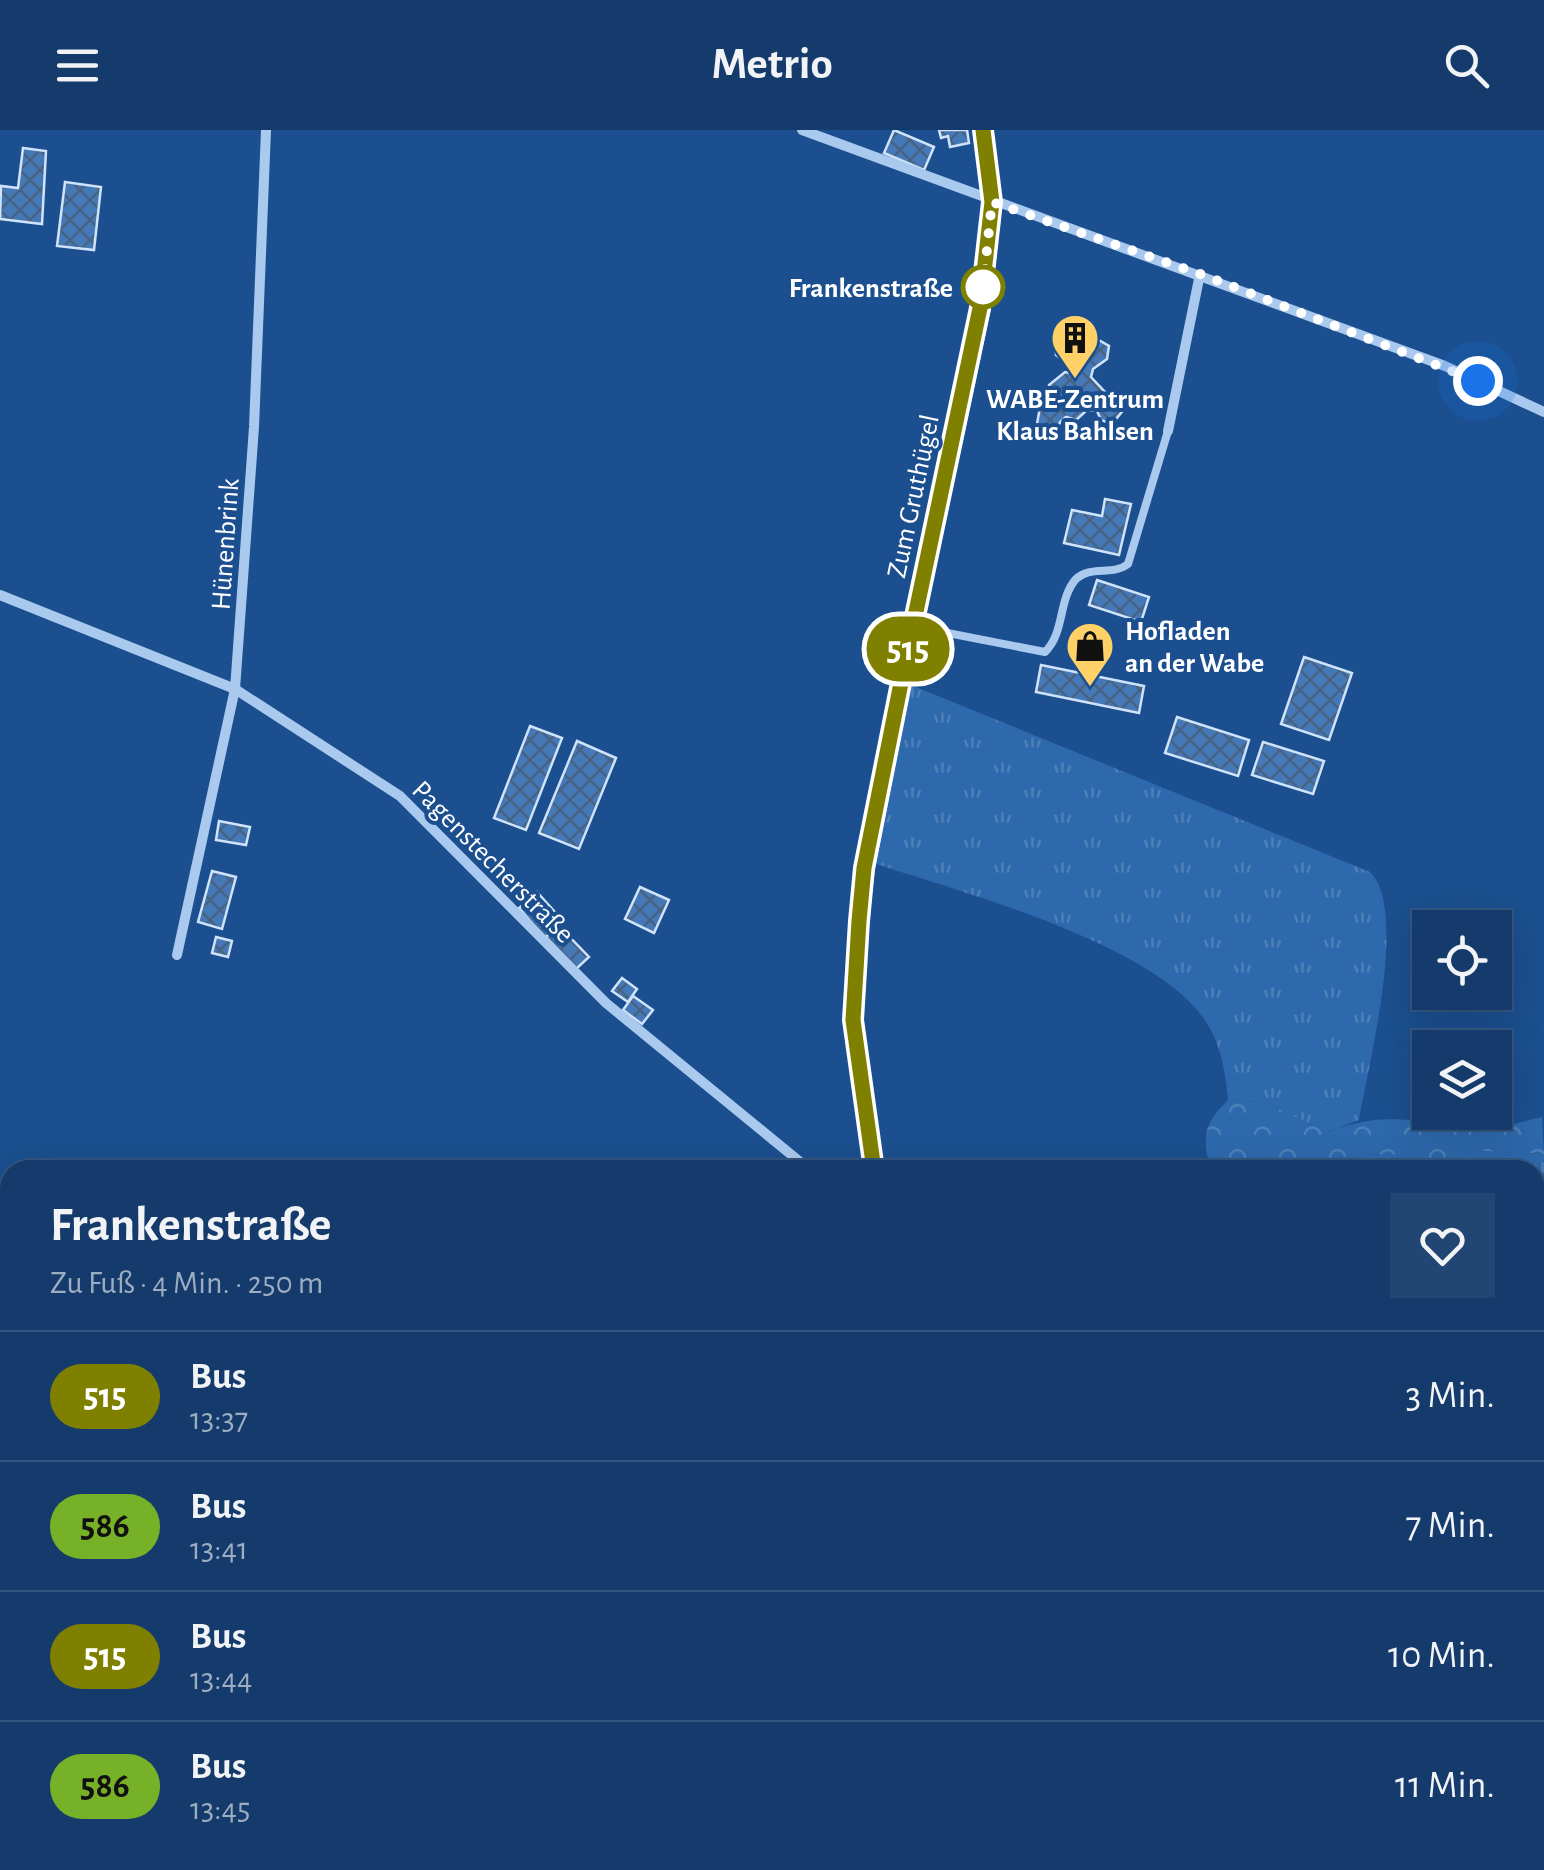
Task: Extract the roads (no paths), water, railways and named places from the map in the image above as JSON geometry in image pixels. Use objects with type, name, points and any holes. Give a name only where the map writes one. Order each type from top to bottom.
[{"type":"street","name":"Hünenbrink","points":[[178,955],[234,689],[254,427],[266,130]]},
{"type":"street","points":[[802,130],[1445,366],[1544,412]]},
{"type":"street","name":"Zum Gruthügel","points":[[872,1160],[857,1068],[854,975],[864,868],[980,308],[992,202],[983,130]]},
{"type":"street","points":[[1168,431],[1200,274]]},
{"type":"street","name":"Pagenstecherstraße","points":[[0,595],[234,689],[400,796],[606,1003],[798,1160]]},
{"type":"lane","points":[[913,626],[1045,652],[1056,636],[1076,579],[1085,573],[1117,572],[1128,564],[1168,431]]},
{"type":"place","name":"Frankenstraße","points":[[983,287]]},
{"type":"place","name":"WABE-Zentrum Klaus Bahlsen","points":[[1075,380]]},
{"type":"place","name":"Hofladen an der Wabe","points":[[1090,688]]}]
